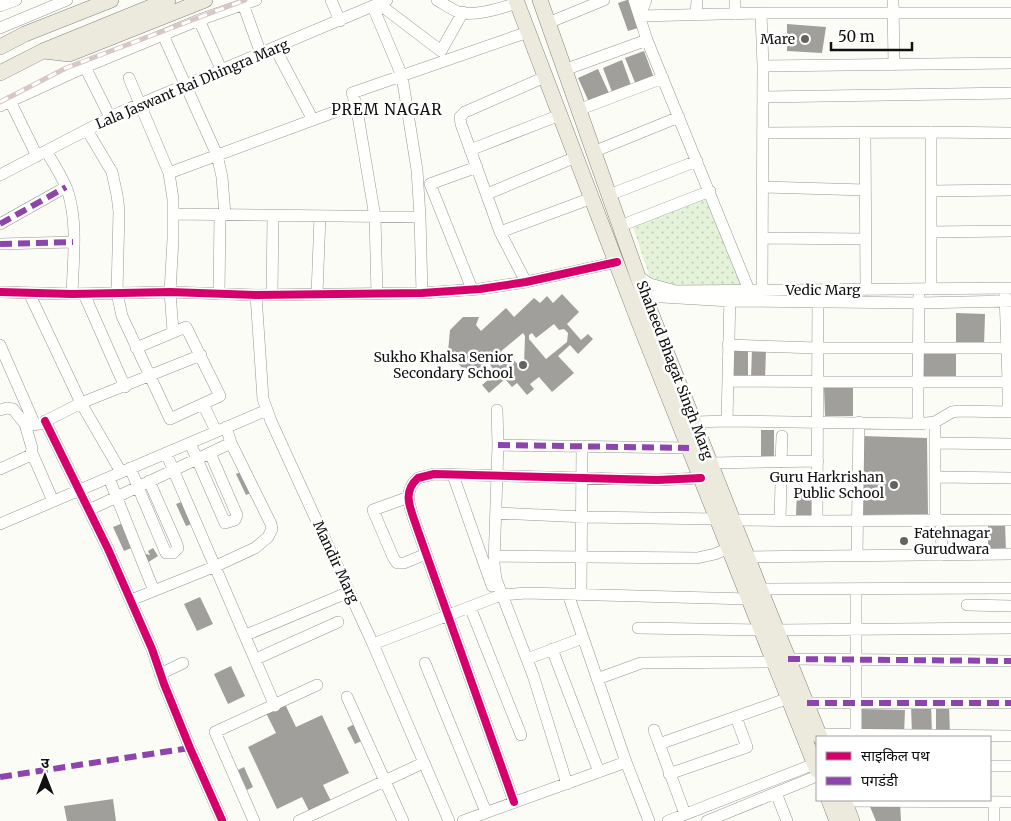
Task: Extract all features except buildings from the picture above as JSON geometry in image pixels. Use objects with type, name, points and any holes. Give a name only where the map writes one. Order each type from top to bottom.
[{"type":"main road","points":[[0,47],[25,34],[111,0]]},
{"type":"main road","points":[[0,73],[66,41],[168,0]]},
{"type":"main road","points":[[43,51],[70,54],[205,0]]},
{"type":"main road","name":"Shaheed Bhagat Singh Marg","points":[[540,0],[645,296],[747,557],[754,594]]},
{"type":"main road","points":[[516,2],[729,548],[754,594],[781,660],[806,703],[820,736]]},
{"type":"main road","points":[[781,660],[789,698],[816,766]]},
{"type":"main road","points":[[837,821],[839,801]]},
{"type":"main road","points":[[840,801],[852,821]]},
{"type":"street","points":[[0,6],[16,0]]},
{"type":"street","points":[[0,28],[67,0]]},
{"type":"street","points":[[125,387],[78,294],[72,215],[66,187],[5,104],[85,67],[199,20],[256,0]]},
{"type":"street","points":[[331,0],[340,21]]},
{"type":"street","points":[[437,0],[458,12],[469,13],[497,9],[516,2]]},
{"type":"street","points":[[548,23],[604,0]]},
{"type":"street","points":[[634,0],[647,40],[710,191],[751,296]]},
{"type":"street","points":[[640,16],[646,0]]},
{"type":"street","points":[[696,15],[697,0]]},
{"type":"street","points":[[735,0],[735,14]]},
{"type":"street","points":[[893,0],[894,65]]},
{"type":"street","points":[[379,3],[441,51],[463,12]]},
{"type":"street","points":[[379,3],[402,76],[417,170],[422,293]]},
{"type":"street","name":"Lala Jaswant Rai Dhingra Marg","points":[[0,175],[140,104],[379,3]]},
{"type":"street","points":[[244,4],[261,54]]},
{"type":"street","points":[[640,16],[761,13],[1011,13]]},
{"type":"street","points":[[761,13],[764,187],[762,290]]},
{"type":"street","points":[[199,20],[221,69]]},
{"type":"street","points":[[377,293],[375,217],[356,104],[352,93],[528,32]]},
{"type":"street","points":[[163,35],[217,155],[222,176],[219,294]]},
{"type":"street","points":[[564,70],[647,40]]},
{"type":"street","points":[[275,48],[313,120]]},
{"type":"street","points":[[763,66],[1011,63]]},
{"type":"street","points":[[85,67],[110,118]]},
{"type":"street","points":[[526,282],[500,232],[460,117],[465,112],[544,77]]},
{"type":"street","points":[[130,78],[169,173],[174,239],[170,292],[173,331]]},
{"type":"street","points":[[578,110],[663,78]]},
{"type":"street","points":[[763,97],[1011,93]]},
{"type":"street","points":[[169,173],[356,104]]},
{"type":"street","points":[[470,150],[560,115]]},
{"type":"street","points":[[594,152],[679,117]]},
{"type":"street","points":[[86,130],[112,172],[117,195],[120,211],[117,293],[122,316],[136,348],[170,419],[220,396],[186,327],[136,348]]},
{"type":"street","points":[[918,424],[919,303],[925,289],[931,232],[931,132]]},
{"type":"street","points":[[763,133],[1011,133]]},
{"type":"street","points":[[865,133],[866,290]]},
{"type":"street","points":[[487,194],[576,157]]},
{"type":"street","points":[[609,195],[697,161]]},
{"type":"street","points":[[472,289],[430,184],[477,167]]},
{"type":"street","points":[[0,224],[66,187]]},
{"type":"street","points":[[764,187],[865,190]]},
{"type":"street","points":[[931,191],[1011,190]]},
{"type":"street","points":[[620,226],[710,191]]},
{"type":"street","points":[[500,232],[592,198]]},
{"type":"street","points":[[173,214],[420,217]]},
{"type":"street","points":[[272,295],[273,216]]},
{"type":"street","points":[[317,294],[320,216]]},
{"type":"street","points":[[931,232],[1011,231]]},
{"type":"street","points":[[763,238],[865,239]]},
{"type":"street","points":[[0,244],[73,242]]},
{"type":"street","points":[[0,292],[78,294],[170,292],[256,295],[422,293],[526,282],[617,262]]},
{"type":"street","name":"Vedic Marg","points":[[638,276],[650,284],[676,291],[730,296]]},
{"type":"street","points":[[695,422],[918,424],[935,422],[952,412],[958,411],[1009,412],[1008,288]]},
{"type":"street","name":"Vedic Marg","points":[[645,296],[818,296],[866,290],[1008,288]]},
{"type":"street","name":"Vedic Marg","points":[[751,296],[762,290],[919,303],[1008,301]]},
{"type":"street","points":[[29,293],[81,403],[137,486],[166,554],[173,553],[178,548],[149,481]]},
{"type":"street","name":"Mandir Marg","points":[[256,295],[263,399],[267,410],[373,644],[449,821]]},
{"type":"street","points":[[727,421],[730,296]]},
{"type":"street","points":[[817,521],[818,296]]},
{"type":"street","points":[[0,345],[35,423],[79,490],[89,510],[131,600],[190,748],[222,820]]},
{"type":"street","points":[[728,345],[818,348],[1009,348]]},
{"type":"street","points":[[35,423],[201,355]]},
{"type":"street","points":[[728,381],[1010,382]]},
{"type":"street","points":[[131,600],[216,566],[255,548],[268,538],[272,529],[231,442],[203,404]]},
{"type":"street","points":[[0,410],[13,409],[35,423]]},
{"type":"street","points":[[0,524],[267,410]]},
{"type":"street","points":[[497,410],[498,444],[494,556],[496,579],[550,725],[567,784]]},
{"type":"street","points":[[856,555],[859,422]]},
{"type":"street","points":[[935,422],[938,520],[942,554]]},
{"type":"street","points":[[35,423],[32,453],[53,501]]},
{"type":"street","points":[[781,462],[782,436]]},
{"type":"street","points":[[89,510],[231,442]]},
{"type":"street","points":[[190,443],[225,523],[235,520],[237,515],[210,453]]},
{"type":"street","points":[[936,443],[1011,444]]},
{"type":"street","points":[[498,444],[689,448]]},
{"type":"street","points":[[580,594],[582,446]]},
{"type":"street","points":[[0,469],[32,453]]},
{"type":"street","points":[[166,453],[275,706]]},
{"type":"street","points":[[711,463],[818,461]]},
{"type":"street","points":[[514,802],[417,528],[408,497],[408,490],[418,478],[434,474],[582,479],[657,480],[701,478]]},
{"type":"street","points":[[453,475],[493,588],[501,595]]},
{"type":"street","points":[[936,477],[1011,478]]},
{"type":"street","points":[[109,478],[154,591]]},
{"type":"street","points":[[780,520],[781,482]]},
{"type":"street","points":[[408,497],[373,510],[397,563],[404,563],[426,554]]},
{"type":"street","points":[[496,514],[718,519]]},
{"type":"street","points":[[733,520],[1011,520]]},
{"type":"street","points":[[494,556],[697,558],[716,554],[729,548]]},
{"type":"street","points":[[747,557],[1011,554]]},
{"type":"street","points":[[373,644],[501,595],[526,593],[754,594],[856,590],[1011,588]]},
{"type":"street","points":[[856,590],[856,735]]},
{"type":"street","points":[[246,635],[349,592]]},
{"type":"street","points":[[568,594],[626,762],[649,821]]},
{"type":"street","points":[[967,605],[1011,606]]},
{"type":"street","points":[[470,607],[521,736]]},
{"type":"street","points":[[256,659],[338,622]]},
{"type":"street","points":[[638,628],[769,630],[1011,628]]},
{"type":"street","points":[[527,659],[583,638]]},
{"type":"street","points":[[552,649],[599,772]]},
{"type":"street","points":[[598,679],[640,663],[856,659],[1011,661]]},
{"type":"street","points":[[160,674],[183,663]]},
{"type":"street","points":[[425,663],[486,812]]},
{"type":"street","points":[[254,821],[215,732],[317,685]]},
{"type":"street","points":[[347,697],[403,821]]},
{"type":"street","points":[[659,744],[789,698]]},
{"type":"street","points":[[806,703],[1011,704]]},
{"type":"street","points":[[669,774],[747,747],[736,717]]},
{"type":"street","points":[[654,730],[685,814]]},
{"type":"street","points":[[820,736],[1011,736]]},
{"type":"street","points":[[463,821],[626,762]]},
{"type":"street","points":[[298,821],[322,816],[385,781],[423,763]]},
{"type":"street","points":[[991,766],[1011,766]]},
{"type":"street","points":[[668,821],[816,768]]},
{"type":"street","points":[[707,821],[776,793],[816,769]]},
{"type":"street","points":[[776,793],[787,821]]},
{"type":"street","points":[[916,801],[1011,802]]},
{"type":"street","points":[[994,802],[994,821]]},
{"type":"green space","points":[[705,199],[748,292],[653,287],[633,227]]},
{"type":"railway","points":[[0,102],[66,68],[245,0]]},
{"type":"marked path","points":[[0,224],[66,187]]},
{"type":"marked path","points":[[0,244],[73,242]]},
{"type":"marked path","points":[[498,445],[689,448]]},
{"type":"marked path","points":[[788,659],[1011,661]]},
{"type":"marked path","points":[[807,703],[1011,703]]},
{"type":"marked path","points":[[0,777],[190,748]]},
{"type":"cycle path","points":[[0,292],[72,294],[170,292],[256,295],[422,293],[480,289],[526,282],[617,262]]},
{"type":"cycle path","points":[[45,421],[108,549],[152,649],[190,748],[222,820]]},
{"type":"cycle path","points":[[514,802],[412,514],[409,502],[410,489],[418,478],[434,474],[657,480],[701,478]]},
{"type":"place","name":"Mare","points":[[805,39]]},
{"type":"place","name":"Sukho Khalsa Senior Secondary School","points":[[523,365]]},
{"type":"place","name":"Guru Harkrishan Public School","points":[[894,485]]},
{"type":"place","name":"Fatehnagar Gurudwara","points":[[904,541]]},
{"type":"district","name":"PREM NAGAR","points":[[387,110]]}]
